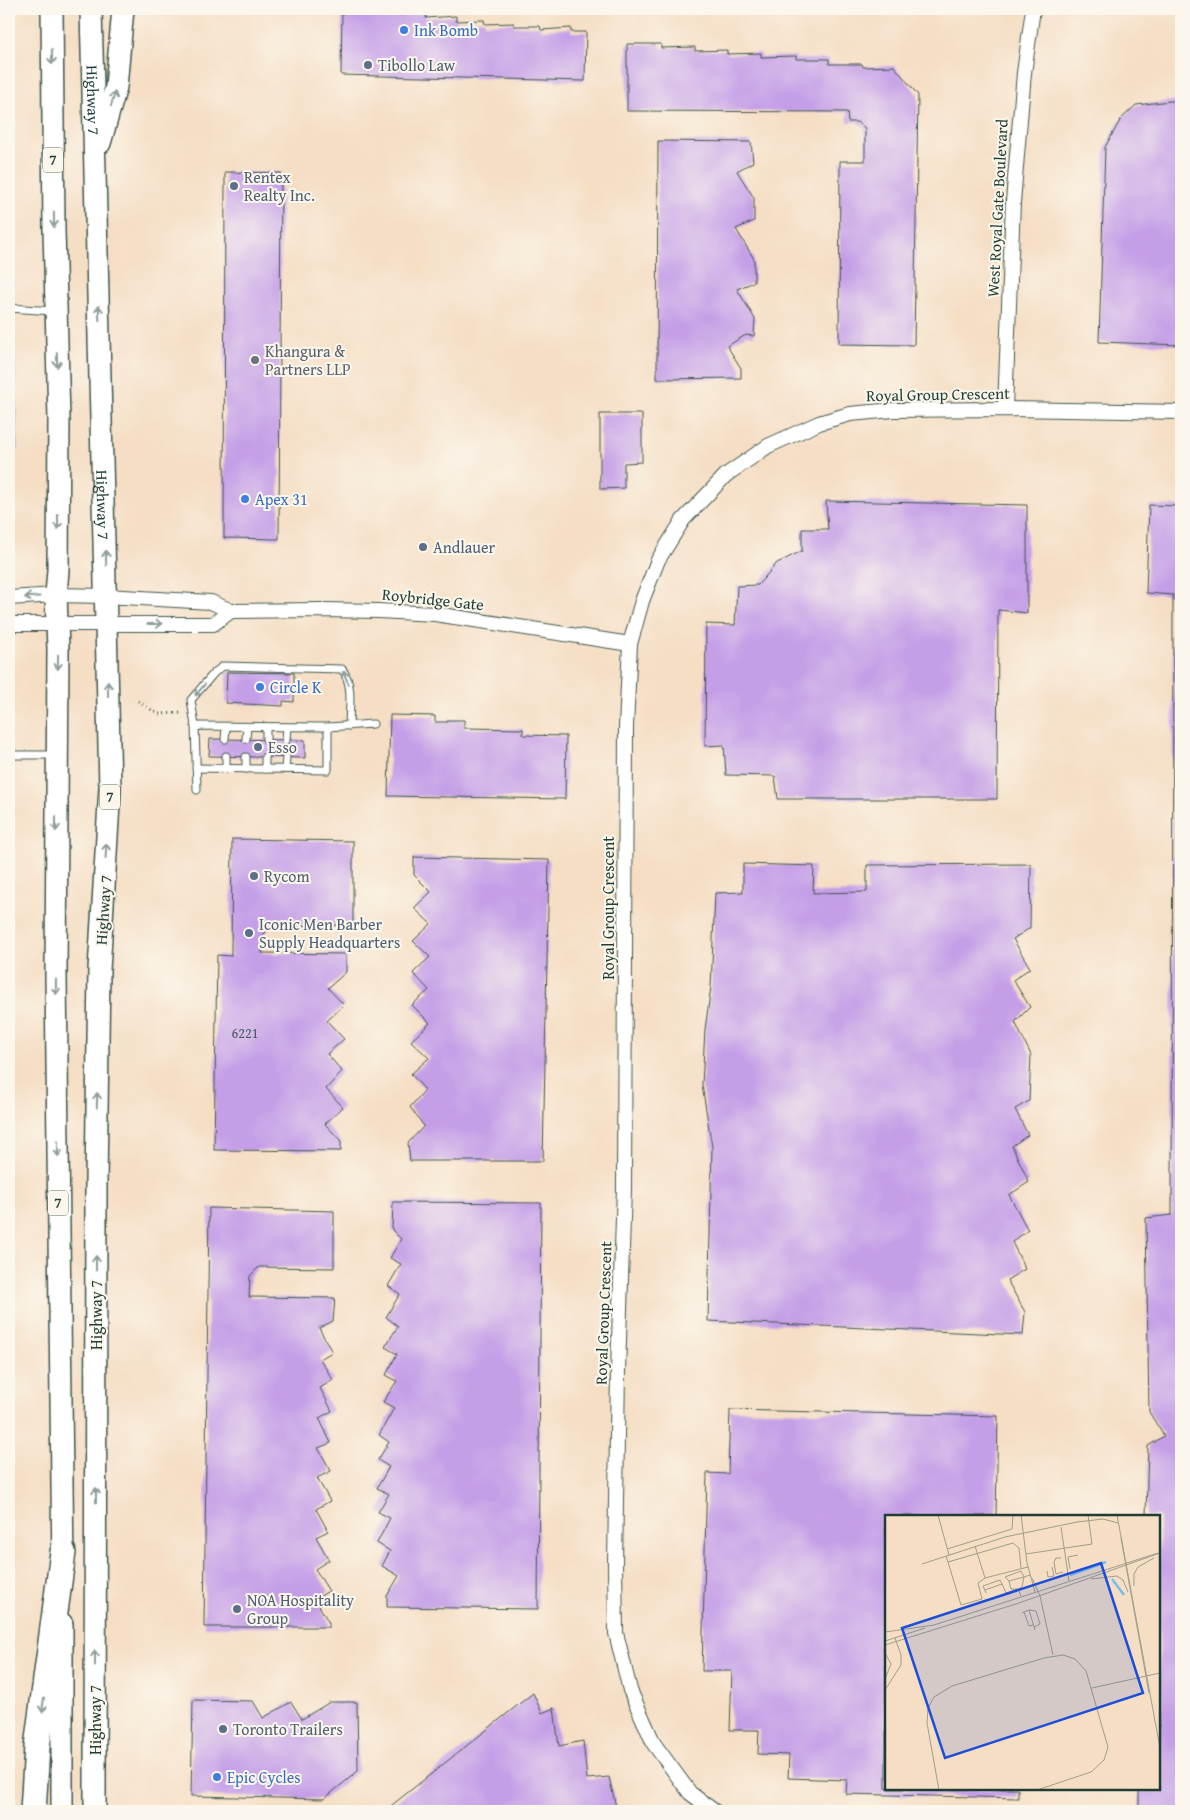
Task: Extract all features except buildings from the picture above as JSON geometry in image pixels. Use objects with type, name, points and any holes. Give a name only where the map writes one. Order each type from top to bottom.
[{"type":"highway","points":[[33,1811],[38,1746],[63,1552]]},
{"type":"main road","name":"Highway 7","points":[[52,9],[59,419],[58,570],[56,595],[56,976],[63,1552],[62,1811]]},
{"type":"main road","name":"Highway 7","points":[[91,9],[110,787],[99,970],[96,1184],[95,1811]]},
{"type":"main road","points":[[94,163],[116,87],[122,9]]},
{"type":"street","name":"West Royal Gate Boulevard","points":[[1006,409],[1013,202],[1024,73],[1033,9]]},
{"type":"street","name":"Royal Group Crescent","points":[[714,1811],[690,1793],[654,1744],[630,1690],[616,1633],[615,1565],[618,1390],[624,1188],[626,727],[630,644],[642,601],[658,560],[683,520],[726,474],[768,446],[819,423],[850,414],[893,410],[1006,409],[1181,412]]},
{"type":"street","name":"Roybridge Gate","points":[[9,598],[56,595],[106,596],[210,602],[231,611],[351,610],[436,614],[630,644]]},
{"type":"street","points":[[9,624],[213,624],[231,611]]},
{"type":"lane","points":[[9,308],[56,311]]},
{"type":"lane","points":[[197,790],[195,726],[192,700],[214,673],[223,666],[342,669],[348,676],[350,689],[349,726]]},
{"type":"lane","points":[[195,726],[328,728],[373,724]]},
{"type":"lane","points":[[225,739],[226,727]]},
{"type":"lane","points":[[246,739],[247,727]]},
{"type":"lane","points":[[266,727],[266,739]]},
{"type":"lane","points":[[286,740],[287,727]]},
{"type":"lane","points":[[196,768],[328,770],[328,728]]},
{"type":"lane","points":[[9,755],[57,755]]},
{"type":"lane","points":[[226,756],[226,768]]},
{"type":"lane","points":[[246,757],[246,768]]},
{"type":"lane","points":[[265,757],[265,769]]},
{"type":"lane","points":[[285,769],[286,757]]},
{"type":"path","points":[[138,701],[158,714],[193,713]]},
{"type":"waterway","points":[[9,161],[11,286]]},
{"type":"waterway","points":[[12,329],[15,449]]},
{"type":"place","name":"Ink Bomb","points":[[404,30]]},
{"type":"place","name":"Tibollo Law","points":[[368,65]]},
{"type":"place","name":"Rentex Realty Inc.","points":[[234,186]]},
{"type":"place","name":"Khangura & Partners LLP","points":[[255,360]]},
{"type":"place","name":"Apex 31","points":[[245,499]]},
{"type":"place","name":"Andlauer","points":[[423,547]]},
{"type":"place","name":"Circle K","points":[[260,687]]},
{"type":"place","name":"Esso","points":[[258,747]]},
{"type":"place","name":"Rycom","points":[[254,876]]},
{"type":"place","name":"Iconic Men Barber Supply Headquarters","points":[[249,933]]},
{"type":"place","name":"NOA Hospitality Group","points":[[237,1609]]},
{"type":"place","name":"Toronto Trailers","points":[[223,1729]]},
{"type":"place","name":"Epic Cycles","points":[[217,1777]]}]
